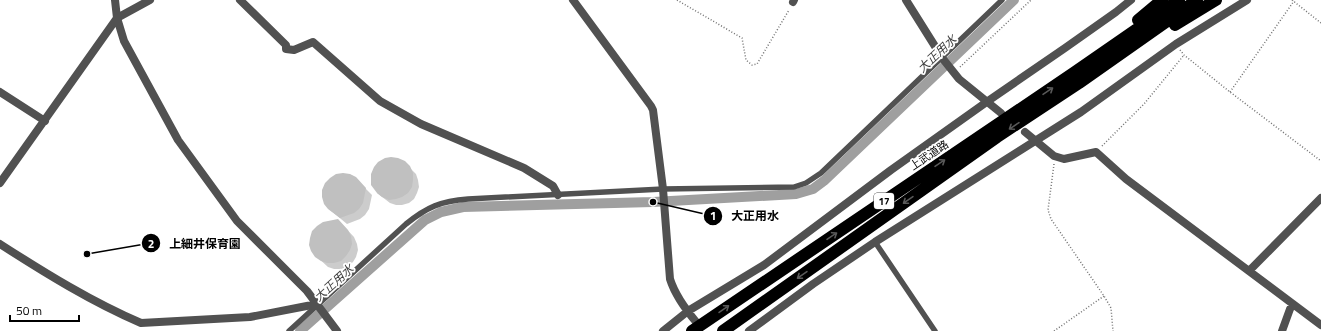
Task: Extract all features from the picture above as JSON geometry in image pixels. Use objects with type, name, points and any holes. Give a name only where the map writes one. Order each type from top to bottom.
[{"type":"highway","name":"17","points":[[1077,78],[1162,0]]},
{"type":"highway","name":"上武道路","points":[[723,331],[997,137],[1179,0]]},
{"type":"highway","name":"上武道路","points":[[695,327],[1197,0]]},
{"type":"highway","name":"17","points":[[1077,78],[1216,0]]},
{"type":"street","points":[[115,0],[124,41],[178,140],[237,221],[307,291],[337,331]]},
{"type":"street","points":[[0,184],[118,18],[150,0]]},
{"type":"street","points":[[240,0],[286,45],[286,49],[294,50],[313,42],[380,100],[421,124],[524,168],[553,186],[558,195]]},
{"type":"street","points":[[573,0],[653,110],[663,192],[670,279],[672,287],[688,311],[695,327]]},
{"type":"street","points":[[906,0],[942,58],[953,71],[960,79],[1002,112]]},
{"type":"street","points":[[663,331],[688,311],[764,265],[891,170],[1131,0]]},
{"type":"street","points":[[749,331],[875,242],[1081,112],[1176,44],[1247,0]]},
{"type":"street","points":[[0,92],[45,121]]},
{"type":"street","points":[[1025,132],[1054,156],[1064,159],[1096,152],[1126,179],[1321,325]]},
{"type":"street","points":[[1249,271],[1321,198]]},
{"type":"street","points":[[0,244],[69,286],[126,317],[141,323],[250,317],[318,305]]},
{"type":"street","points":[[1282,331],[1293,304]]},
{"type":"lane","points":[[289,331],[406,224],[420,213],[436,204],[453,200],[468,199],[794,186],[806,183],[821,173],[1002,0]]},
{"type":"lane","points":[[875,242],[935,331]]},
{"type":"path","points":[[677,0],[742,38],[746,60],[752,65],[757,64],[794,1]]},
{"type":"path","points":[[953,71],[1031,0]]},
{"type":"path","points":[[1230,92],[1293,1],[1321,22]]},
{"type":"path","points":[[1176,44],[1184,55],[1321,161]]},
{"type":"path","points":[[1096,152],[1144,104],[1184,55]]},
{"type":"path","points":[[1054,156],[1048,210],[1051,219],[1111,308],[1113,331]]},
{"type":"path","points":[[1054,331],[1104,296]]},
{"type":"building","points":[[391,157],[405,161],[410,166],[413,173],[413,180],[412,187],[408,193],[402,197],[389,200],[377,193],[371,185],[371,174],[378,162],[385,158]]},
{"type":"building","points":[[343,173],[356,177],[366,188],[363,203],[359,209],[354,213],[340,218],[324,204],[322,190],[325,183],[330,178],[336,174]]},
{"type":"building","points":[[338,219],[348,230],[351,236],[352,244],[350,250],[341,261],[327,263],[315,257],[309,245],[310,238],[312,231],[317,226],[323,222]]},
{"type":"waterway","name":"大正用水","points":[[300,331],[425,220],[441,212],[463,207],[653,202],[796,194],[813,189],[825,180],[1014,0]]},
{"type":"place","name":"大正用水","points":[[653,202]]},
{"type":"place","name":"上細井保育園","points":[[87,254]]}]
